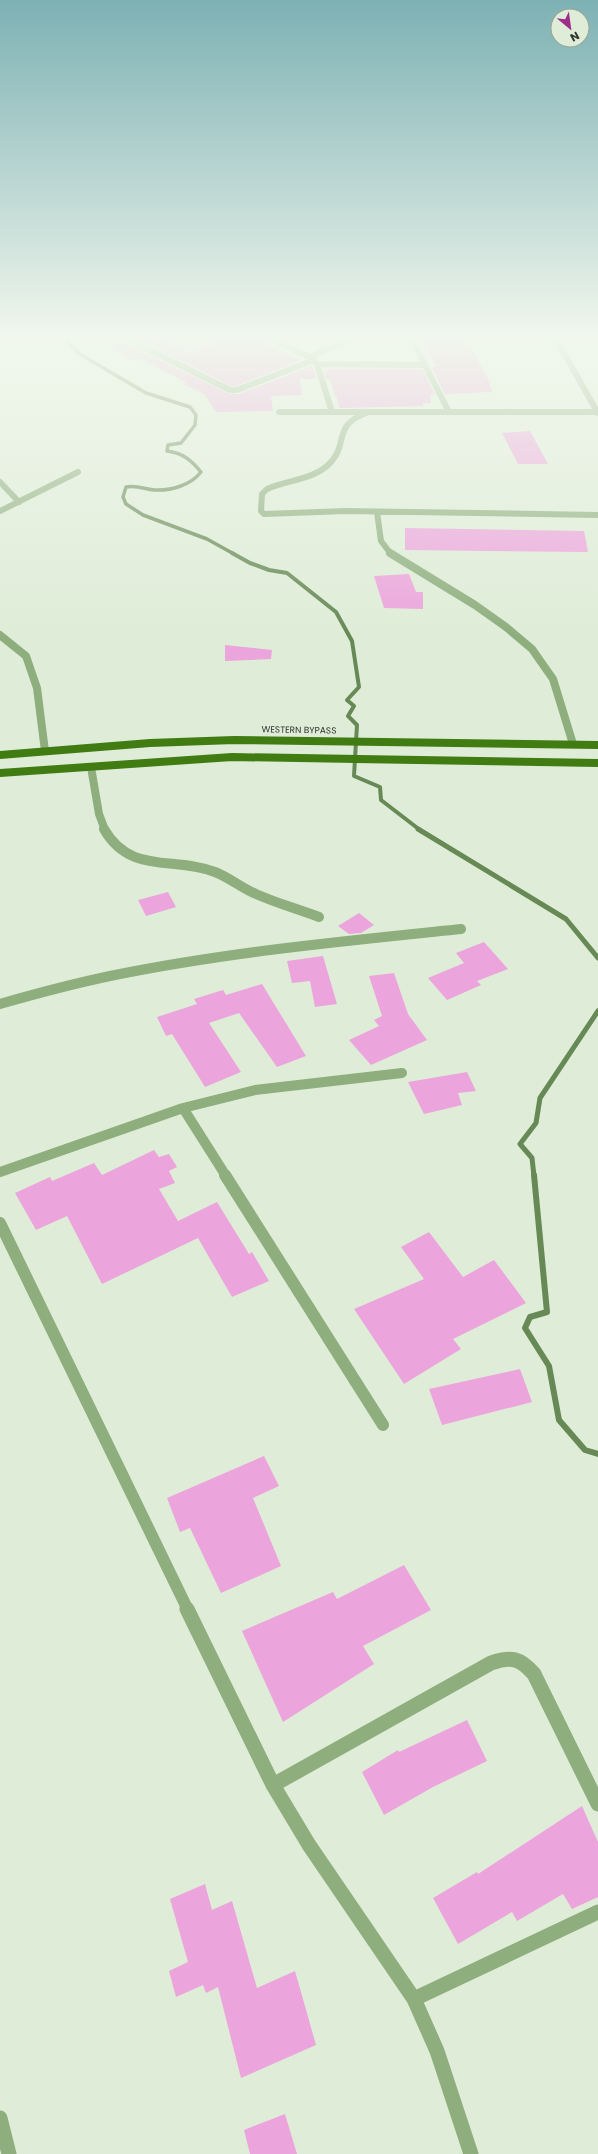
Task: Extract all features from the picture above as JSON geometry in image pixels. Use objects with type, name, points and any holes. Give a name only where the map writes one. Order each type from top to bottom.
[{"type":"main road","name":"WESTERN BYPASS","points":[[0,755],[150,743],[234,740],[598,745]]},
{"type":"main road","points":[[0,773],[232,757],[598,763]]},
{"type":"street","points":[[344,435],[339,452],[325,468],[310,475],[267,489],[262,494],[261,511],[264,514],[377,512],[598,515]]},
{"type":"street","points":[[0,511],[78,472]]},
{"type":"street","points":[[0,482],[19,502]]},
{"type":"street","points":[[377,512],[382,543],[388,551],[435,579],[484,612],[527,645],[542,660],[554,680],[572,744]]},
{"type":"street","points":[[0,635],[26,656],[37,688],[45,751]]},
{"type":"street","points":[[91,767],[101,825],[109,840],[123,852],[136,859],[210,871],[228,878],[254,894],[319,917]]},
{"type":"street","points":[[0,1004],[43,990],[120,973],[196,959],[461,929]]},
{"type":"street","points":[[0,1172],[183,1108],[255,1090],[402,1073]]},
{"type":"street","points":[[183,1108],[383,1425]]},
{"type":"street","points":[[0,1223],[273,1785],[309,1845],[414,1999],[437,2051],[471,2154]]},
{"type":"street","points":[[273,1785],[491,1663],[507,1657],[523,1662],[534,1674],[598,1804]]},
{"type":"street","points":[[414,1999],[598,1912]]},
{"type":"street","points":[[0,2118],[9,2154]]},
{"type":"building","points":[[503,435],[532,435],[548,464],[518,464]]},
{"type":"building","points":[[405,528],[584,531],[588,552],[405,550]]},
{"type":"building","points":[[409,574],[416,592],[423,592],[423,609],[384,608],[374,576]]},
{"type":"building","points":[[225,645],[272,650],[271,659],[225,661]]},
{"type":"building","points":[[168,892],[176,907],[146,916],[138,900]]},
{"type":"building","points":[[359,913],[374,925],[361,933],[349,934],[338,926]]},
{"type":"building","points":[[484,942],[508,969],[477,981],[481,985],[447,1000],[428,978],[464,963],[456,953]]},
{"type":"building","points":[[323,956],[337,1004],[315,1007],[310,981],[292,983],[287,961]]},
{"type":"building","points":[[394,973],[408,1014],[427,1040],[371,1065],[349,1040],[379,1026],[374,1020],[382,1016],[369,976]]},
{"type":"building","points":[[262,984],[306,1056],[277,1067],[239,1013],[209,1023],[241,1072],[205,1087],[172,1034],[166,1036],[157,1017],[197,1004],[194,999],[223,990],[226,995]]},
{"type":"building","points":[[467,1072],[476,1091],[458,1093],[462,1105],[424,1114],[408,1082]]},
{"type":"building","points":[[154,1150],[159,1157],[169,1154],[177,1167],[169,1171],[175,1183],[159,1189],[178,1221],[217,1202],[249,1254],[252,1252],[269,1281],[232,1297],[198,1238],[102,1284],[67,1216],[36,1230],[15,1193],[50,1177],[52,1181],[94,1163],[102,1175]]},
{"type":"building","points":[[429,1232],[463,1277],[494,1260],[526,1303],[453,1339],[461,1349],[404,1384],[354,1309],[424,1279],[401,1247]]},
{"type":"building","points":[[520,1369],[532,1402],[442,1425],[429,1389]]},
{"type":"building","points":[[264,1456],[279,1486],[253,1498],[281,1566],[221,1593],[190,1528],[180,1532],[167,1498]]},
{"type":"building","points":[[404,1565],[431,1610],[363,1646],[374,1664],[283,1722],[242,1631],[333,1592],[337,1599]]},
{"type":"building","points":[[467,1720],[487,1761],[433,1787],[384,1815],[362,1772],[398,1750],[399,1752]]},
{"type":"building","points":[[582,1806],[598,1842],[598,1897],[572,1909],[563,1894],[517,1921],[512,1912],[458,1944],[433,1898],[477,1872],[478,1874]]},
{"type":"building","points":[[205,1884],[212,1910],[232,1901],[257,1988],[295,1971],[316,2045],[241,2078],[218,1987],[206,1993],[203,1985],[176,1997],[169,1971],[188,1962],[170,1899]]},
{"type":"building","points":[[285,2114],[297,2154],[250,2154],[244,2130]]},
{"type":"waterway","points":[[188,435],[181,443],[168,445],[167,451],[178,453],[194,464],[201,472],[197,477],[186,484],[160,490],[126,487],[123,497],[126,504],[143,515],[207,539],[234,554]]},
{"type":"waterway","points":[[232,553],[250,563],[269,570],[287,573],[336,612],[352,641],[359,687],[347,700],[354,706],[348,716],[357,725],[354,776],[380,787],[381,800],[420,830]]},
{"type":"waterway","points":[[418,829],[566,919],[598,958]]},
{"type":"waterway","points":[[534,1176],[532,1158],[520,1144],[536,1123],[540,1098],[598,1011]]},
{"type":"waterway","points":[[534,1175],[547,1312],[530,1317],[525,1328],[549,1366],[559,1420],[585,1450],[598,1454]]}]
